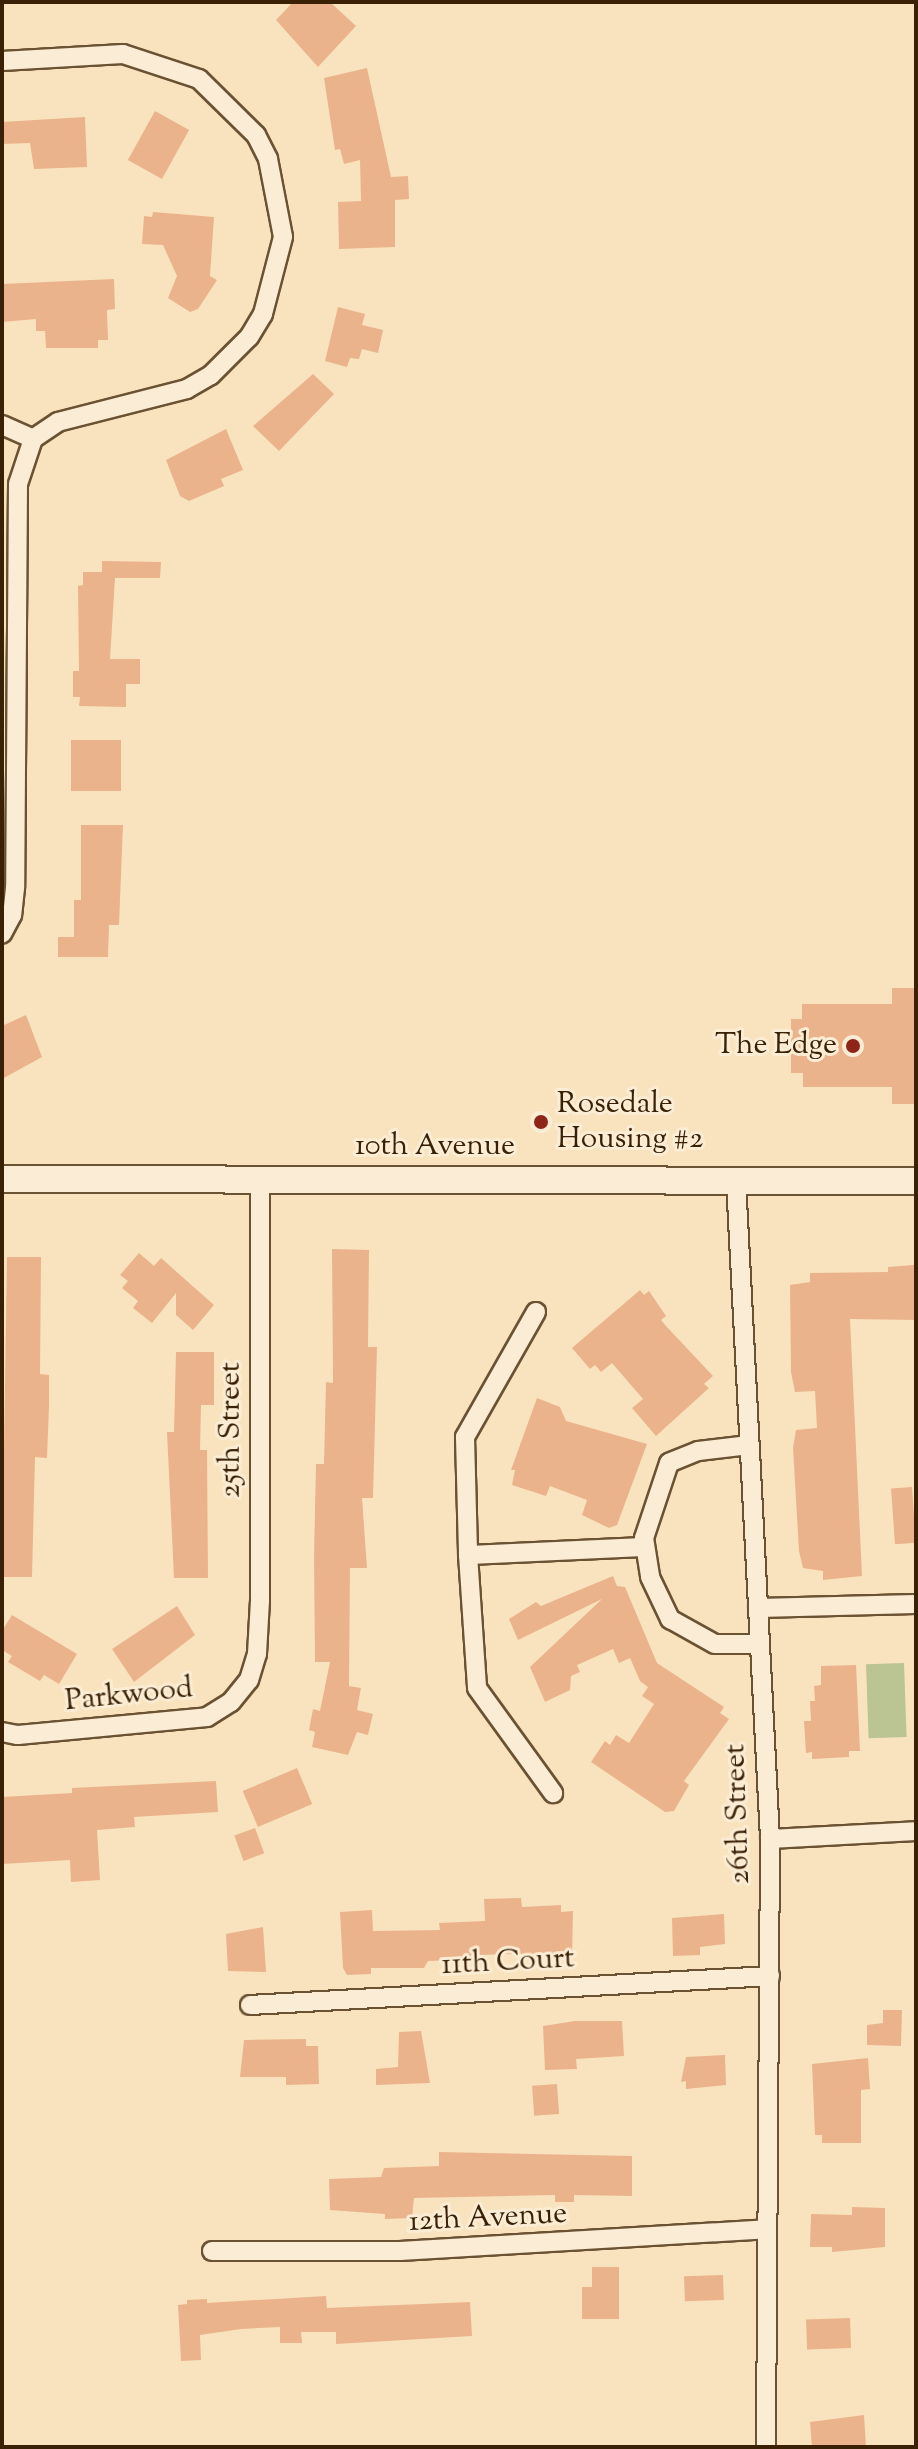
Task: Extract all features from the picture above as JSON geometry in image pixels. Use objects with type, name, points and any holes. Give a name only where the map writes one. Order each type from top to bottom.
[{"type":"main road","name":"10th Avenue","points":[[2,1179],[916,1181]]},
{"type":"street","points":[[2,61],[123,54],[199,79],[256,135],[282,210],[283,237],[272,289],[263,314],[231,357],[187,389],[58,422],[33,439],[18,484],[15,888],[12,915],[2,934]]},
{"type":"street","points":[[2,425],[33,439]]},
{"type":"street","name":"25th Street","points":[[249,1680],[257,1654],[260,1601],[260,1179]]},
{"type":"street","name":"26th Street","points":[[736,1181],[770,1839],[766,2447]]},
{"type":"street","points":[[536,1312],[465,1437],[468,1555],[477,1688],[553,1793]]},
{"type":"street","points":[[749,1445],[698,1451],[669,1463],[653,1501],[645,1547],[650,1577],[670,1619],[715,1644],[760,1644]]},
{"type":"street","points":[[468,1555],[645,1547]]},
{"type":"street","points":[[758,1608],[916,1604]]},
{"type":"street","name":"Parkwood","points":[[2,1732],[18,1735],[207,1717],[231,1702],[249,1680]]},
{"type":"street","points":[[770,1839],[916,1831]]},
{"type":"street","name":"11th Court","points":[[250,2005],[770,1976]]},
{"type":"street","name":"12th Avenue","points":[[212,2251],[400,2251],[766,2229]]},
{"type":"green space","points":[[904,1663],[907,1737],[869,1738],[866,1664]]},
{"type":"building","points":[[293,2],[330,2],[356,26],[318,67],[276,20]]},
{"type":"building","points":[[367,68],[391,177],[408,176],[409,199],[395,200],[395,247],[339,249],[338,202],[361,201],[360,160],[344,164],[340,149],[335,150],[324,78]]},
{"type":"building","points":[[155,111],[189,130],[162,179],[128,160]]},
{"type":"building","points":[[85,117],[87,167],[34,169],[30,143],[2,144],[2,122]]},
{"type":"building","points":[[153,212],[214,217],[210,276],[217,280],[198,309],[190,312],[168,298],[177,276],[163,245],[142,244],[144,216],[152,217]]},
{"type":"building","points":[[114,279],[115,309],[107,310],[108,340],[98,340],[98,348],[46,348],[45,331],[36,331],[36,319],[2,322],[2,284]]},
{"type":"building","points":[[338,307],[365,314],[362,325],[383,330],[378,353],[362,349],[359,359],[350,358],[347,367],[325,361]]},
{"type":"building","points":[[313,374],[334,394],[279,451],[253,426]]},
{"type":"building","points":[[226,429],[243,470],[221,479],[224,486],[189,501],[180,496],[166,460]]},
{"type":"building","points":[[102,561],[161,562],[160,578],[115,578],[110,659],[140,659],[140,684],[126,684],[126,707],[79,706],[80,697],[73,697],[73,671],[79,671],[78,586],[83,585],[83,572],[102,572]]},
{"type":"building","points":[[71,740],[121,740],[121,791],[71,791]]},
{"type":"building","points":[[81,825],[123,825],[119,925],[109,925],[108,957],[58,957],[58,937],[74,937],[74,900],[81,900]]},
{"type":"building","name":"The Edge","points":[[892,988],[916,988],[916,1104],[892,1104],[892,1087],[803,1087],[803,1073],[791,1073],[791,1019],[802,1019],[802,1004],[892,1004]]},
{"type":"building","points":[[26,1015],[42,1057],[2,1079],[2,1026]]},
{"type":"building","points":[[332,1249],[369,1250],[368,1347],[377,1347],[373,1498],[362,1498],[367,1568],[350,1568],[349,1686],[361,1688],[357,1710],[373,1714],[368,1735],[357,1732],[348,1755],[312,1747],[315,1732],[309,1730],[313,1709],[320,1711],[330,1662],[315,1662],[314,1557],[316,1464],[324,1464],[326,1382],[333,1383]]},
{"type":"building","points":[[139,1253],[154,1266],[161,1258],[214,1305],[193,1330],[176,1315],[176,1293],[152,1323],[133,1308],[138,1301],[122,1288],[128,1281],[120,1275]]},
{"type":"building","points":[[7,1257],[41,1257],[40,1374],[49,1375],[49,1406],[47,1458],[35,1457],[32,1577],[2,1577]]},
{"type":"building","points":[[914,1265],[916,1320],[850,1319],[862,1576],[823,1580],[823,1571],[803,1568],[799,1551],[793,1448],[796,1430],[817,1428],[815,1391],[795,1392],[791,1372],[790,1285],[810,1282],[810,1273],[888,1272],[888,1267]]},
{"type":"building","points":[[640,1290],[644,1295],[649,1291],[666,1316],[661,1320],[713,1376],[704,1384],[709,1388],[656,1436],[632,1408],[643,1399],[612,1363],[601,1372],[595,1365],[590,1369],[572,1348]]},
{"type":"building","points":[[176,1352],[214,1352],[214,1405],[201,1405],[200,1450],[207,1450],[208,1578],[174,1578],[167,1432],[174,1432]]},
{"type":"building","points":[[537,1398],[560,1407],[566,1421],[647,1444],[617,1525],[609,1528],[582,1515],[587,1500],[550,1486],[546,1496],[512,1485],[515,1470],[511,1470]]},
{"type":"building","points":[[912,1487],[916,1543],[895,1544],[891,1488]]},
{"type":"building","points":[[613,1576],[617,1586],[625,1587],[657,1663],[724,1707],[720,1713],[729,1719],[684,1781],[689,1785],[674,1811],[665,1812],[591,1762],[605,1741],[610,1745],[616,1735],[629,1743],[654,1704],[642,1696],[648,1687],[640,1681],[630,1658],[619,1663],[613,1649],[577,1665],[580,1672],[571,1676],[570,1690],[545,1702],[530,1667],[602,1599],[518,1640],[509,1619],[536,1602],[541,1606]]},
{"type":"building","points":[[177,1606],[195,1635],[134,1682],[112,1649]]},
{"type":"building","points":[[12,1615],[77,1654],[59,1684],[44,1675],[40,1681],[8,1662],[12,1656],[2,1650],[2,1631]]},
{"type":"building","points":[[856,1665],[860,1751],[849,1751],[849,1757],[812,1759],[812,1752],[806,1753],[804,1721],[811,1721],[810,1701],[815,1701],[814,1686],[821,1685],[821,1666]]},
{"type":"building","points":[[297,1768],[312,1804],[258,1827],[243,1791]]},
{"type":"building","points":[[216,1781],[218,1812],[134,1817],[135,1827],[97,1830],[100,1880],[71,1882],[70,1860],[2,1864],[2,1797],[72,1793],[72,1788]]},
{"type":"building","points":[[255,1828],[264,1853],[244,1861],[234,1836]]},
{"type":"building","points":[[521,1898],[522,1907],[561,1905],[561,1912],[573,1911],[572,1957],[552,1958],[552,1953],[477,1955],[477,1959],[428,1961],[424,1968],[371,1968],[371,1974],[347,1975],[343,1968],[340,1912],[372,1910],[373,1931],[440,1930],[439,1923],[485,1921],[484,1899]]},
{"type":"building","points":[[724,1914],[725,1944],[700,1947],[700,1955],[673,1956],[672,1918]]},
{"type":"building","points":[[263,1927],[266,1972],[228,1971],[226,1934]]},
{"type":"building","points":[[883,2010],[902,2010],[901,2046],[867,2045],[867,2025],[883,2023]]},
{"type":"building","points":[[575,2021],[622,2021],[624,2056],[576,2059],[577,2069],[545,2070],[543,2026]]},
{"type":"building","points":[[421,2031],[430,2083],[376,2085],[376,2069],[398,2067],[399,2032]]},
{"type":"building","points":[[306,2039],[306,2046],[318,2046],[319,2084],[286,2085],[286,2077],[240,2077],[244,2040]]},
{"type":"building","points":[[725,2055],[726,2085],[686,2089],[686,2081],[681,2082],[686,2057]]},
{"type":"building","points":[[868,2058],[870,2089],[861,2090],[861,2143],[822,2143],[822,2135],[815,2135],[812,2064]]},
{"type":"building","points":[[557,2084],[559,2114],[534,2116],[532,2086]]},
{"type":"building","points":[[439,2152],[632,2156],[632,2196],[574,2195],[574,2202],[555,2202],[555,2195],[414,2198],[412,2218],[385,2219],[385,2214],[330,2210],[329,2179],[381,2177],[384,2168],[439,2166]]},
{"type":"building","points":[[852,2207],[885,2208],[885,2247],[832,2252],[832,2247],[810,2247],[811,2214],[852,2215]]},
{"type":"building","points":[[592,2267],[619,2267],[619,2319],[582,2319],[582,2287],[592,2287]]},
{"type":"building","points":[[723,2275],[724,2300],[685,2301],[684,2276]]},
{"type":"building","points":[[326,2296],[327,2308],[470,2302],[472,2336],[336,2344],[336,2332],[301,2332],[302,2343],[280,2343],[280,2327],[241,2329],[200,2335],[201,2360],[181,2361],[178,2305],[187,2304],[187,2300],[207,2299],[207,2303]]},
{"type":"building","points":[[850,2318],[851,2348],[807,2350],[806,2320]]},
{"type":"building","points":[[864,2415],[866,2447],[812,2447],[810,2422]]},
{"type":"place","name":"The Edge","points":[[853,1046]]},
{"type":"place","name":"Rosedale Housing #2","points":[[541,1122]]}]
